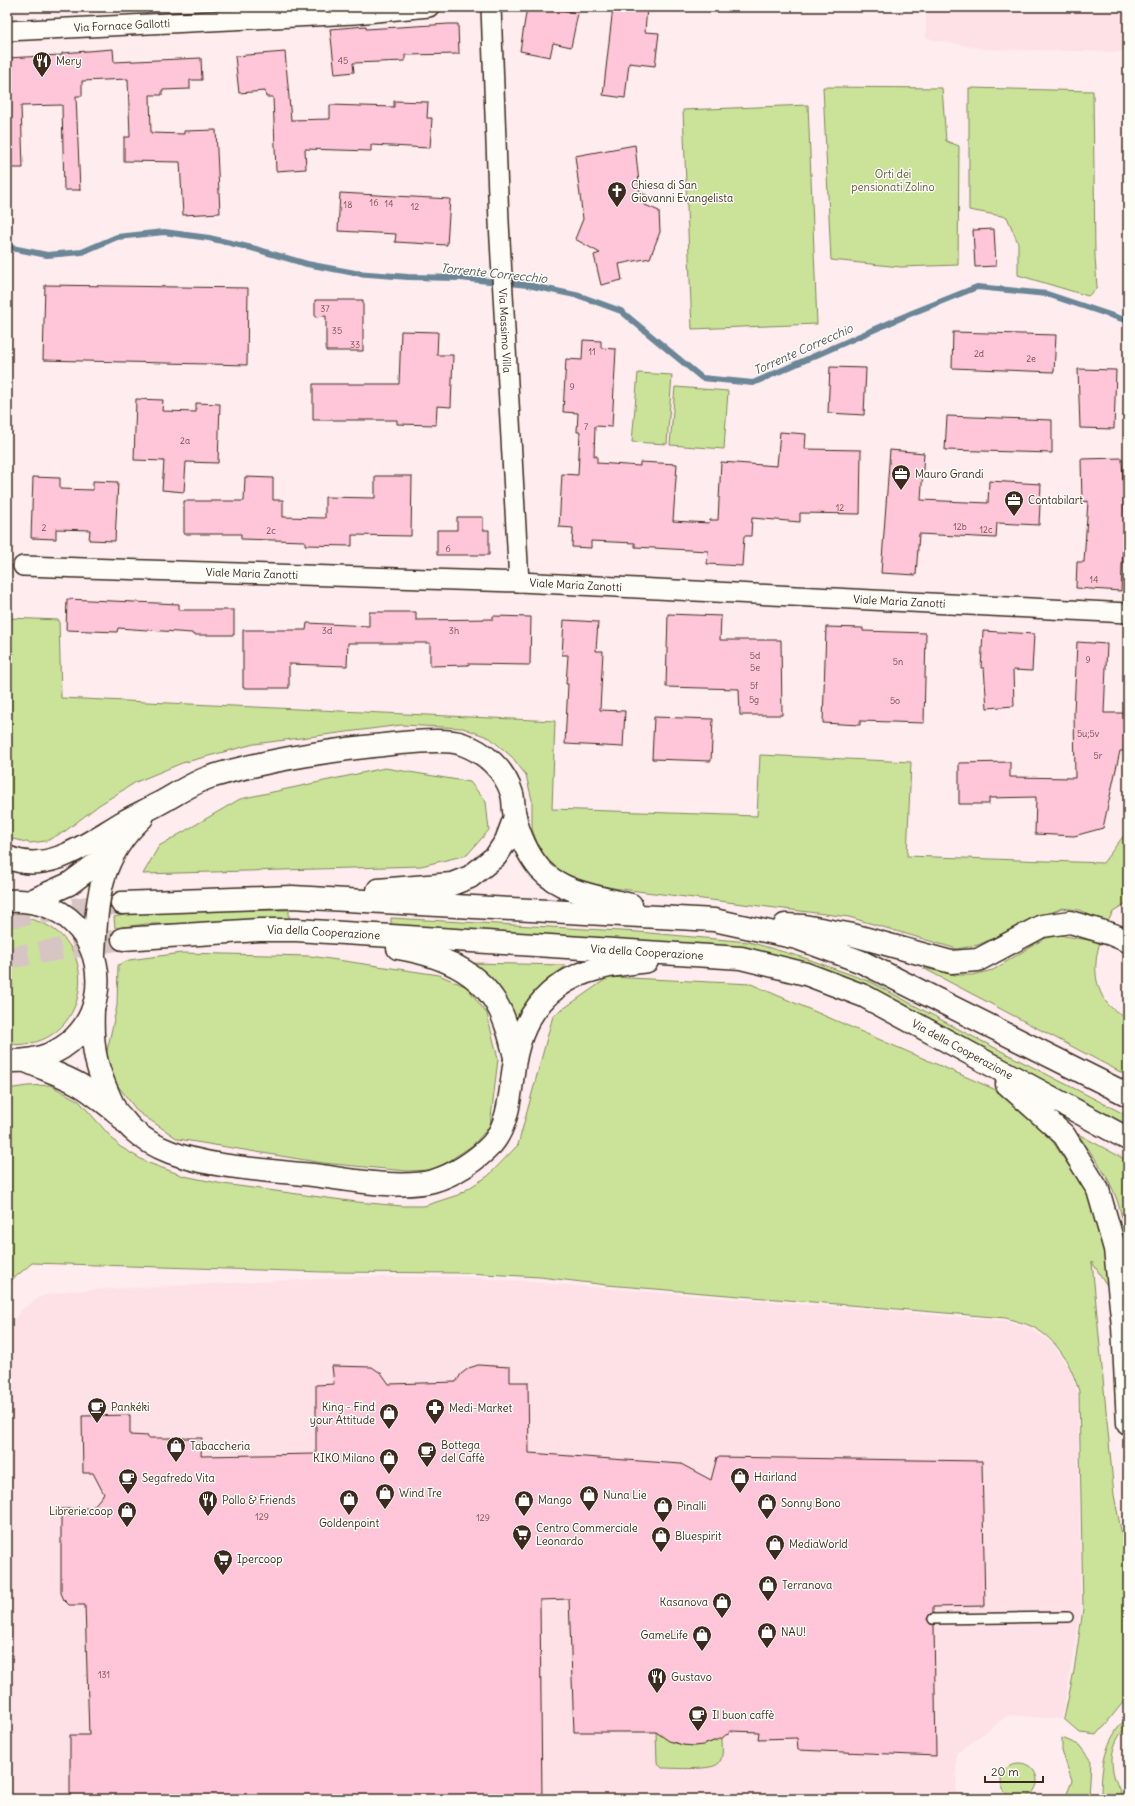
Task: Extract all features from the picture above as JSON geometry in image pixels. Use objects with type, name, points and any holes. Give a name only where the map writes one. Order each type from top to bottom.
[{"type":"main road","points":[[7,857],[14,860],[40,864],[66,855],[178,792],[209,778],[290,758],[374,746],[438,742],[460,743],[484,755],[503,773],[512,795],[515,817],[522,838],[540,868],[555,881],[570,888],[633,906],[709,919],[798,938],[862,962],[1128,1095]]},
{"type":"main road","points":[[117,1112],[101,1079],[94,1054],[92,1031],[93,1009],[98,981],[94,953],[99,891],[106,869],[116,849],[131,828],[158,804]]},
{"type":"main road","points":[[122,903],[292,897],[452,884],[470,877],[496,856],[506,841],[515,817]]},
{"type":"main road","points":[[17,898],[69,884],[116,849]]},
{"type":"main road","points":[[292,897],[709,919],[804,926],[853,935],[951,962],[978,960],[1042,926],[1070,922],[1111,934],[1128,941]]},
{"type":"main road","points":[[17,898],[51,908],[69,919],[84,934],[94,953]]},
{"type":"main road","name":"Via della Cooperazione","points":[[124,939],[259,930],[296,930],[740,958],[806,974],[864,996],[966,1053],[1128,1139]]},
{"type":"main road","points":[[296,930],[421,952],[451,962],[475,977],[496,1001],[506,1024],[515,1057]]},
{"type":"main road","points":[[16,1061],[79,1084],[117,1112],[133,1130],[152,1143],[168,1152],[188,1158],[231,1165],[400,1184],[432,1182],[448,1176],[464,1166],[478,1157],[493,1143],[502,1126],[509,1103],[515,1057],[531,1016],[548,993],[567,979],[598,968],[648,961],[740,958]]},
{"type":"main road","points":[[16,1061],[43,1058],[60,1050],[74,1039],[85,1025],[93,1009]]},
{"type":"main road","points":[[966,1053],[1014,1090],[1064,1135],[1098,1190],[1115,1249],[1123,1326],[1128,1423]]},
{"type":"street","name":"Via Fornace Gallotti","points":[[7,31],[355,10],[429,7]]},
{"type":"street","name":"Via Massimo Villa","points":[[491,7],[501,260],[519,582]]},
{"type":"street","name":"Viale Maria Zanotti","points":[[23,566],[519,582],[1128,613]]},
{"type":"lane","points":[[933,1619],[1068,1617]]},
{"type":"shaded area","points":[[926,7],[1128,7],[1128,52],[983,49],[926,38]]},
{"type":"shaded area","points":[[362,1277],[465,1277],[1006,1321],[1031,1329],[1051,1342],[1071,1372],[1077,1391],[1081,1609],[1062,1719],[1008,1715],[956,1754],[956,1791],[963,1799],[7,1799],[7,1329],[21,1310],[42,1296],[70,1291]]},
{"type":"green space","name":"Orti dei pensionati Zolino","points":[[823,87],[942,88],[946,141],[959,146],[958,265],[901,267],[831,260]]},
{"type":"green space","points":[[969,88],[1093,91],[1095,256],[1097,288],[1088,296],[1018,275],[1018,243],[1007,217],[969,210]]},
{"type":"green space","points":[[808,105],[817,324],[692,329],[683,110]]},
{"type":"green space","points":[[638,373],[672,375],[667,444],[632,442]]},
{"type":"green space","points":[[675,387],[728,391],[724,449],[670,445]]},
{"type":"green space","points":[[7,571],[8,618],[59,620],[61,698],[555,721],[552,809],[757,816],[760,755],[911,762],[907,856],[1103,863],[1128,830],[1128,903],[1113,912],[1107,923],[1079,910],[1062,908],[978,945],[957,949],[849,917],[613,888],[575,880],[552,865],[539,848],[532,829],[532,800],[526,775],[512,757],[490,738],[463,728],[401,725],[254,744],[182,763],[136,782],[99,805],[64,832],[46,841],[30,843],[13,839],[7,835]]},
{"type":"green space","points":[[385,768],[470,782],[486,802],[489,830],[467,855],[421,866],[143,874],[159,846],[240,799]]},
{"type":"green space","points":[[289,910],[289,923],[146,924],[115,928],[114,917],[144,911]]},
{"type":"green space","points":[[7,918],[25,918],[52,928],[69,945],[78,967],[79,990],[72,1012],[57,1030],[36,1042],[7,1044]]},
{"type":"green space","points":[[391,918],[638,932],[749,942],[805,958],[871,982],[962,1031],[1128,1116],[1128,1125],[1031,1074],[747,950],[638,940],[391,927]]},
{"type":"green space","points":[[1059,935],[1100,942],[1096,965],[1099,987],[1108,1005],[1128,1020],[1128,1076],[923,968],[955,975],[972,975],[993,970],[1043,939]]},
{"type":"green space","points":[[182,953],[310,956],[439,975],[467,987],[487,1014],[498,1059],[490,1126],[473,1145],[446,1163],[430,1170],[407,1171],[323,1163],[178,1139],[138,1112],[115,1082],[105,1060],[117,1006],[118,965],[129,960]]},
{"type":"green space","points":[[469,963],[566,965],[534,995],[515,1026]]},
{"type":"green space","points":[[609,977],[751,984],[994,1089],[1051,1139],[1088,1195],[1104,1248],[1108,1287],[1092,1262],[1114,1495],[1128,1565],[1128,1696],[1097,1735],[1080,1733],[1064,1719],[1074,1671],[1083,1609],[1079,1391],[1068,1363],[1062,1354],[1050,1339],[1033,1327],[1006,1318],[607,1285],[540,1277],[467,1273],[324,1272],[32,1263],[7,1284],[7,1089],[50,1085],[79,1101],[119,1146],[146,1162],[184,1176],[223,1184],[357,1202],[402,1206],[424,1206],[458,1195],[488,1176],[518,1145],[553,1016]]},
{"type":"green space","points":[[1078,1134],[1128,1161],[1128,1268],[1122,1220],[1114,1192],[1102,1169]]},
{"type":"green space","points":[[1128,1717],[1126,1725],[1115,1744],[1112,1761],[1114,1776],[1124,1799],[1101,1799],[1103,1765],[1109,1744],[1120,1726]]},
{"type":"green space","points":[[656,1732],[673,1742],[688,1746],[704,1744],[722,1738],[721,1760],[715,1766],[709,1767],[662,1768],[657,1762]]},
{"type":"green space","points":[[1062,1738],[1079,1745],[1091,1761],[1089,1799],[1065,1799],[1072,1781],[1062,1751]]},
{"type":"green space","points":[[1023,1763],[1032,1768],[1036,1774],[1036,1788],[1032,1794],[1023,1799],[1015,1799],[1006,1794],[1002,1788],[1001,1777],[1006,1768],[1012,1764]]},
{"type":"building","points":[[527,7],[545,7],[578,13],[571,47],[553,43],[550,57],[520,51]]},
{"type":"building","points":[[613,7],[647,7],[645,32],[659,33],[655,66],[629,63],[625,98],[603,95]]},
{"type":"building","points":[[458,24],[459,54],[405,55],[405,61],[353,63],[354,72],[335,74],[330,29],[366,26],[366,29]]},
{"type":"building","points":[[113,49],[114,62],[201,58],[202,80],[190,80],[190,89],[162,90],[162,95],[150,95],[151,133],[184,134],[184,131],[216,130],[220,213],[183,215],[180,162],[124,161],[124,137],[130,137],[128,79],[82,81],[82,96],[76,96],[80,190],[64,190],[62,105],[21,106],[23,168],[7,168],[7,58],[62,55],[62,53]]},
{"type":"building","points":[[285,52],[291,120],[330,119],[330,105],[394,107],[394,101],[428,102],[427,118],[432,118],[430,148],[371,145],[371,151],[305,149],[306,169],[276,171],[273,97],[266,97],[265,91],[239,93],[235,56]]},
{"type":"building","name":"Chiesa di San Giovanni Evangelista","points":[[635,145],[640,192],[648,196],[645,205],[659,211],[660,232],[650,258],[619,264],[622,280],[601,285],[594,255],[600,253],[575,239],[583,219],[575,156]]},
{"type":"building","points":[[340,193],[450,199],[447,245],[395,242],[396,234],[338,231]]},
{"type":"building","points":[[994,229],[996,266],[975,267],[973,230]]},
{"type":"building","points":[[45,285],[248,288],[247,365],[43,360]]},
{"type":"building","points":[[315,300],[363,300],[363,351],[326,351],[326,316],[315,317]]},
{"type":"building","points":[[401,331],[438,332],[437,355],[453,355],[451,407],[437,406],[436,425],[397,424],[397,420],[313,420],[313,384],[399,384]]},
{"type":"building","points":[[953,332],[1056,335],[1054,372],[952,368]]},
{"type":"building","points":[[583,340],[601,341],[601,348],[616,349],[612,427],[595,426],[594,456],[597,456],[597,463],[640,466],[640,462],[677,464],[673,521],[709,523],[710,520],[718,520],[721,462],[777,466],[780,432],[806,434],[805,449],[861,450],[860,514],[800,513],[800,522],[752,518],[751,536],[744,536],[742,566],[707,564],[708,551],[635,547],[635,543],[591,541],[591,548],[572,547],[573,528],[559,527],[562,474],[578,475],[580,432],[577,432],[578,413],[563,412],[566,359],[582,360]]},
{"type":"building","points":[[830,367],[866,368],[864,415],[828,413]]},
{"type":"building","points":[[1078,369],[1116,370],[1114,429],[1080,428]]},
{"type":"building","points":[[136,399],[163,400],[162,411],[196,412],[196,403],[220,404],[218,463],[186,462],[184,492],[162,490],[164,461],[134,460]]},
{"type":"building","points":[[947,416],[1052,420],[1052,453],[945,450]]},
{"type":"building","points":[[890,450],[924,453],[921,500],[988,503],[989,481],[1041,484],[1039,525],[997,523],[996,538],[919,534],[916,575],[881,573]]},
{"type":"building","points":[[1122,458],[1125,527],[1128,527],[1128,544],[1123,544],[1121,591],[1076,588],[1077,562],[1084,562],[1088,501],[1082,502],[1081,459]]},
{"type":"building","points":[[375,476],[412,476],[411,536],[352,535],[352,546],[305,545],[305,541],[241,539],[241,534],[184,534],[184,501],[244,501],[245,477],[273,478],[273,500],[283,500],[283,517],[325,518],[325,497],[375,498]]},
{"type":"building","points":[[33,477],[60,478],[60,489],[93,490],[93,481],[118,482],[115,541],[89,540],[90,530],[56,529],[56,539],[31,538]]},
{"type":"building","points":[[457,517],[483,517],[483,530],[489,530],[489,555],[437,555],[437,530],[457,530]]},
{"type":"building","points":[[67,599],[179,604],[179,610],[234,610],[234,635],[193,635],[192,633],[118,628],[117,632],[66,630]]},
{"type":"building","points":[[369,612],[416,612],[416,620],[493,619],[493,616],[531,617],[530,665],[468,664],[430,666],[430,643],[348,643],[347,666],[289,664],[289,688],[243,688],[243,630],[306,630],[307,623],[369,626]]},
{"type":"building","points":[[668,614],[721,616],[720,640],[781,640],[782,715],[740,715],[739,689],[666,687]]},
{"type":"building","points":[[564,620],[598,622],[596,651],[603,651],[600,710],[625,711],[623,747],[565,744],[568,655],[562,655]]},
{"type":"building","points":[[826,627],[863,628],[863,631],[926,633],[924,723],[860,721],[860,725],[823,723]]},
{"type":"building","points":[[983,631],[1034,634],[1032,671],[1013,670],[1014,706],[987,708],[984,668],[981,668]]},
{"type":"building","points":[[1077,642],[1107,644],[1104,713],[1126,713],[1126,751],[1120,751],[1103,828],[1074,836],[1035,834],[1036,797],[989,798],[989,804],[959,804],[959,763],[1010,762],[1010,777],[1075,778],[1074,712]]},
{"type":"building","points":[[654,717],[713,719],[711,761],[652,759]]},
{"type":"building","name":"Centro Commerciale Leonardo","points":[[478,1365],[510,1367],[510,1382],[528,1382],[529,1453],[681,1464],[711,1480],[717,1457],[982,1461],[985,1606],[933,1607],[933,1613],[930,1614],[927,1619],[930,1624],[934,1625],[936,1756],[798,1750],[797,1738],[758,1739],[759,1732],[731,1731],[722,1738],[703,1745],[694,1746],[669,1741],[656,1732],[574,1732],[569,1599],[540,1600],[542,1799],[70,1799],[70,1735],[89,1735],[85,1605],[69,1605],[64,1600],[61,1593],[61,1509],[92,1508],[104,1494],[93,1473],[83,1473],[82,1416],[130,1415],[130,1435],[148,1436],[148,1438],[202,1438],[201,1456],[316,1454],[316,1385],[334,1384],[332,1366],[372,1367],[382,1374],[389,1384],[456,1382],[461,1374],[469,1368]]},
{"type":"waterway","name":"Torrente Correcchio","points":[[7,247],[47,255],[82,252],[117,237],[164,232],[209,238],[252,248],[307,264],[355,273],[408,277],[460,278],[528,285],[580,296],[621,311],[702,378],[753,383],[912,313],[977,287],[1047,294],[1128,321]]},
{"type":"tunnel","points":[[7,917],[122,903]]},
{"type":"tunnel","points":[[7,958],[123,939]]},
{"type":"place","name":"Mery","points":[[42,78]]},
{"type":"place","name":"Chiesa di San Giovanni Evangelista","points":[[617,208]]},
{"type":"place","name":"Mauro Grandi","points":[[901,491]]},
{"type":"place","name":"Contabilart","points":[[1014,517]]},
{"type":"place","name":"Pankéki","points":[[97,1424]]},
{"type":"place","name":"Medi-Market","points":[[435,1425]]},
{"type":"place","name":"King - Find your Attitude","points":[[389,1430]]},
{"type":"place","name":"Tabaccheria","points":[[176,1463]]},
{"type":"place","name":"Bottega del Caffè","points":[[427,1468]]},
{"type":"place","name":"KIKO Milano","points":[[389,1475]]},
{"type":"place","name":"Hairland","points":[[740,1494]]},
{"type":"place","name":"Segafredo Vita","points":[[128,1495]]},
{"type":"place","name":"Wind Tre","points":[[385,1510]]},
{"type":"place","name":"Nuna Lie","points":[[589,1512]]},
{"type":"place","name":"Goldenpoint","points":[[349,1516]]},
{"type":"place","name":"Pollo & Friends","points":[[208,1517]]},
{"type":"place","name":"Mango","points":[[524,1517]]},
{"type":"place","name":"Sonny Bono","points":[[767,1520]]},
{"type":"place","name":"Pinalli","points":[[663,1523]]},
{"type":"place","name":"Librerie.coop","points":[[127,1528]]},
{"type":"place","name":"Centro Commerciale Leonardo","points":[[522,1551]]},
{"type":"place","name":"Bluespirit","points":[[661,1553]]},
{"type":"place","name":"MediaWorld","points":[[775,1561]]},
{"type":"place","name":"Ipercoop","points":[[223,1576]]},
{"type":"place","name":"Terranova","points":[[768,1602]]},
{"type":"place","name":"Kasanova","points":[[722,1619]]},
{"type":"place","name":"NAU!","points":[[767,1649]]},
{"type":"place","name":"GameLife","points":[[702,1652]]},
{"type":"place","name":"Gustavo","points":[[657,1694]]},
{"type":"place","name":"Il buon caffè","points":[[698,1732]]}]
